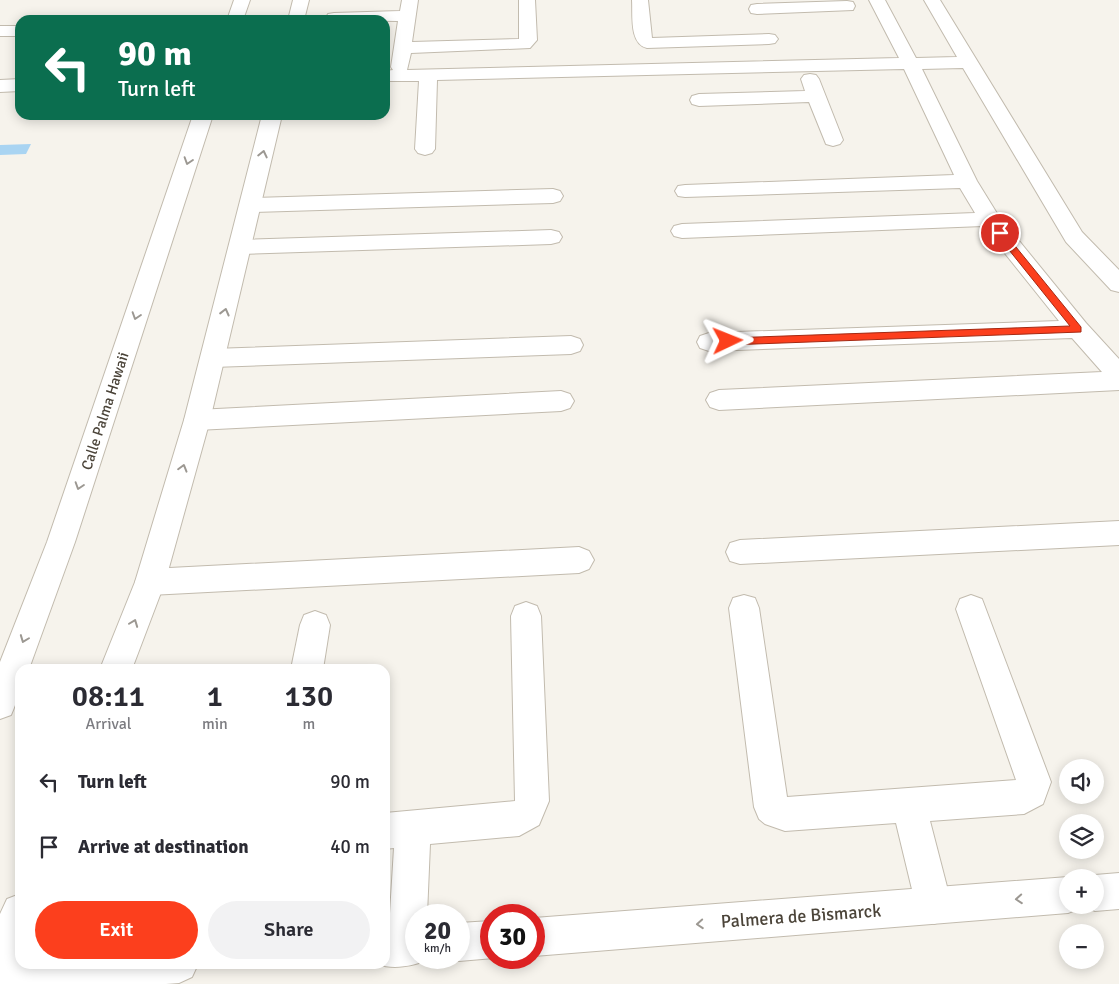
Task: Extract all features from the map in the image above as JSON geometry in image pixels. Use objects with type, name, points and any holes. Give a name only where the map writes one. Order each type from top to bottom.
[{"type":"street","points":[[237,15],[242,0]]},
{"type":"street","points":[[297,15],[301,0]]},
{"type":"street","points":[[403,48],[524,44],[528,40],[527,0]]},
{"type":"street","points":[[640,0],[644,40],[647,43],[769,39]]},
{"type":"street","points":[[877,0],[967,181],[989,219],[1078,329],[1119,375]]},
{"type":"street","points":[[932,0],[1074,237],[1119,284]]},
{"type":"street","points":[[779,66],[755,4],[847,6]]},
{"type":"street","points":[[356,15],[408,8],[403,48],[392,76],[970,62]]},
{"type":"street","points":[[0,32],[15,31]]},
{"type":"street","points":[[805,66],[833,140]]},
{"type":"street","points":[[425,149],[428,75]]},
{"type":"street","points":[[0,86],[15,85]]},
{"type":"street","points":[[699,100],[817,96]]},
{"type":"street","name":"Calle Palma Hawaii","points":[[15,664],[61,542],[201,120]]},
{"type":"street","points":[[118,664],[150,582],[197,420],[271,120]]},
{"type":"street","points":[[685,191],[967,181]]},
{"type":"street","points":[[251,205],[554,196]]},
{"type":"street","points":[[682,231],[989,219]]},
{"type":"street","points":[[241,247],[551,237]]},
{"type":"street","points":[[709,342],[1078,329]]},
{"type":"street","points":[[213,358],[571,345]]},
{"type":"street","points":[[719,400],[1119,381]]},
{"type":"street","points":[[197,420],[561,401]]},
{"type":"street","points":[[740,552],[1119,533]]},
{"type":"street","points":[[150,582],[579,560]]},
{"type":"street","points":[[744,608],[771,807],[777,812],[785,814],[1024,797],[1031,792],[1034,782],[971,610]]},
{"type":"street","points":[[403,947],[399,830],[519,819],[527,813],[532,801],[526,616]]},
{"type":"street","points":[[308,664],[314,625]]},
{"type":"street","name":"Calle Palma Hawaii","points":[[0,704],[15,664]]},
{"type":"street","points":[[909,806],[934,906]]},
{"type":"street","points":[[1104,892],[1119,891]]},
{"type":"street","name":"Palmera de Bismarck","points":[[545,935],[1059,896]]},
{"type":"street","points":[[15,931],[5,970],[34,969]]},
{"type":"water","points":[[31,144],[26,154],[0,155],[0,145]]},
{"type":"route","points":[[728,341],[1078,329],[1000,233]]}]
